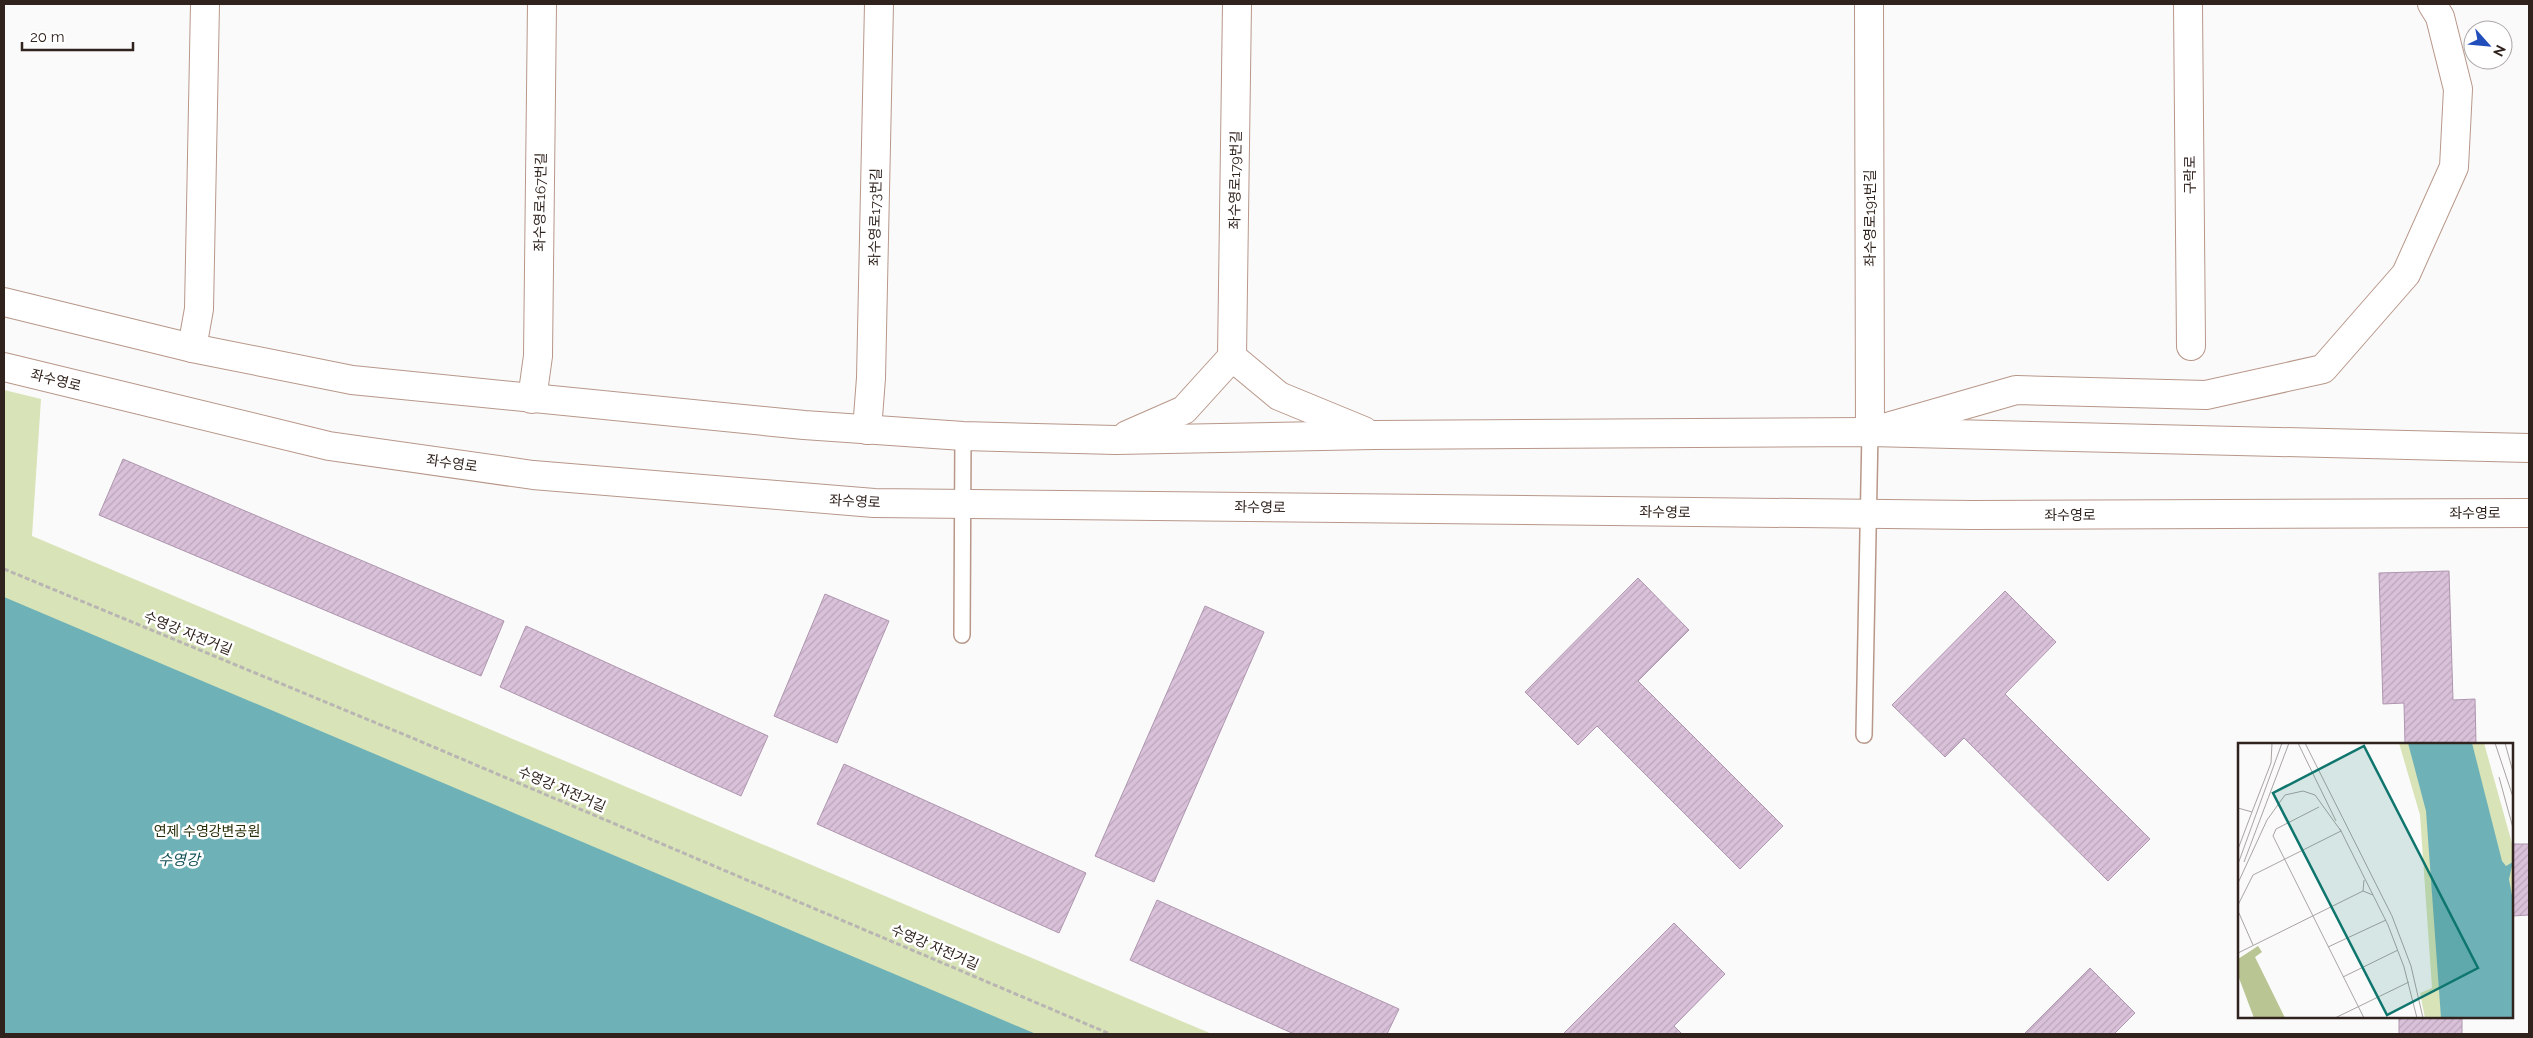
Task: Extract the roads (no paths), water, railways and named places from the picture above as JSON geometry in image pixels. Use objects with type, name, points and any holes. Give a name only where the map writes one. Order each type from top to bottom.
[{"type":"main road","points":[[192,348],[199,308],[205,4]]},
{"type":"main road","name":"좌수영로167번길","points":[[532,399],[538,356],[542,4]]},
{"type":"main road","name":"좌수영로173번길","points":[[867,430],[871,378],[879,4]]},
{"type":"main road","name":"좌수영로179번길","points":[[1232,357],[1237,4]]},
{"type":"main road","name":"좌수영로191번길","points":[[1869,4],[1870,432]]},
{"type":"main road","name":"구락로","points":[[2188,4],[2191,346]]},
{"type":"main road","points":[[1870,432],[2016,390],[2206,395],[2323,369],[2406,274],[2454,167],[2458,89],[2440,17],[2432,4]]},
{"type":"main road","points":[[4,302],[192,348],[352,380],[532,399],[867,430],[963,436],[1116,440],[1374,435],[1870,432],[2529,448]]},
{"type":"main road","points":[[1116,440],[1184,410],[1232,357],[1279,396],[1374,435]]},
{"type":"main road","name":"좌수영로","points":[[4,367],[329,446],[543,476],[874,503],[1983,515],[2529,513]]},
{"type":"lane","points":[[1864,735],[1870,432]]},
{"type":"lane","points":[[962,635],[963,436]]},
{"type":"water","name":"수영강","points":[[4,597],[1036,1034],[4,1034]]},
{"type":"park label","name":"연제 수영강변공원","points":[[207,831]]}]
